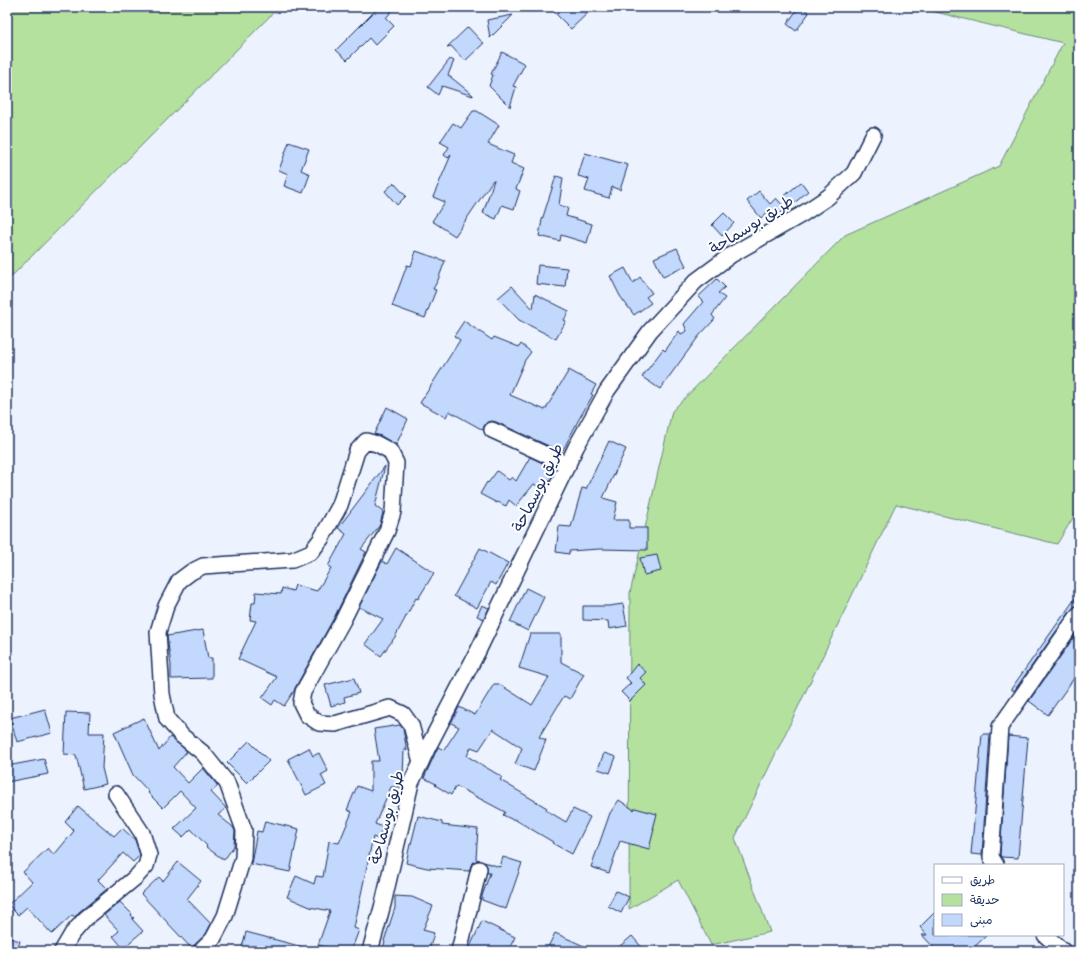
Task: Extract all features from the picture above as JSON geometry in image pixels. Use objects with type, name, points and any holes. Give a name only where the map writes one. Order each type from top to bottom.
[{"type":"street","name":"طريق بوسماحة","points":[[370,951],[411,784],[479,649],[576,447],[607,391],[650,332],[696,282],[731,255],[801,215],[828,197],[854,173],[874,135]]},
{"type":"street","points":[[492,430],[568,465]]},
{"type":"street","points":[[201,951],[213,939],[225,916],[243,858],[244,830],[227,783],[203,753],[182,736],[167,719],[162,694],[158,632],[166,606],[179,581],[191,572],[203,566],[292,560],[311,552],[321,539],[340,505],[357,451],[366,441],[377,444],[390,451],[396,463],[393,512],[387,531],[344,620],[303,692],[301,703],[307,715],[319,723],[335,724],[390,708],[403,714],[411,725],[421,762]]},
{"type":"street","points":[[995,864],[991,857],[1000,727],[1079,614]]},
{"type":"street","points":[[62,951],[72,934],[85,919],[136,877],[146,866],[149,855],[142,833],[116,794]]},
{"type":"street","points":[[459,951],[479,869]]},
{"type":"street","points":[[1046,936],[1064,951]]},
{"type":"green space","points":[[7,7],[279,7],[7,281]]},
{"type":"green space","points":[[915,7],[1079,7],[1079,508],[1057,544],[896,504],[735,838],[770,932],[711,945],[678,880],[629,909],[630,593],[672,411],[845,235],[999,166],[1063,43]]},
{"type":"building","points":[[379,7],[395,7],[386,18],[394,26],[375,45],[369,38],[347,60],[336,50]]},
{"type":"building","points":[[549,7],[594,7],[571,29]]},
{"type":"building","points":[[799,7],[802,7],[809,13],[796,31],[787,24]]},
{"type":"building","points":[[513,15],[490,38],[487,20]]},
{"type":"building","points":[[468,27],[484,43],[465,61],[451,46],[447,47]]},
{"type":"building","points":[[502,52],[525,64],[513,86],[516,87],[510,107],[489,86],[493,75],[491,74]]},
{"type":"building","points":[[450,59],[454,61],[448,75],[473,96],[442,86],[438,95],[428,87]]},
{"type":"building","points":[[473,111],[477,111],[499,125],[488,144],[514,155],[511,163],[524,169],[516,189],[520,191],[514,209],[502,205],[496,219],[483,213],[493,180],[455,236],[432,221],[445,202],[433,197],[451,155],[448,158],[444,155],[449,147],[440,142],[453,123],[461,128]]},
{"type":"building","points":[[289,142],[309,149],[301,170],[310,174],[303,193],[284,186],[288,174],[279,170]]},
{"type":"building","points":[[585,153],[628,165],[620,190],[612,187],[609,198],[585,191],[589,179],[578,176]]},
{"type":"building","points":[[556,176],[563,178],[559,205],[568,208],[566,216],[592,224],[587,243],[561,235],[560,241],[539,236],[542,220]]},
{"type":"building","points":[[801,182],[808,191],[790,207],[782,198]]},
{"type":"building","points":[[394,183],[406,196],[397,205],[385,191]]},
{"type":"building","points":[[759,191],[770,204],[776,198],[786,209],[775,218],[769,211],[761,218],[747,201]]},
{"type":"building","points":[[724,213],[734,223],[722,236],[712,225]]},
{"type":"building","points":[[677,248],[686,266],[663,277],[654,258]]},
{"type":"building","points":[[416,251],[445,261],[433,289],[436,290],[425,318],[392,306],[407,265],[411,266]]},
{"type":"building","points":[[538,265],[567,268],[565,287],[536,284]]},
{"type":"building","points":[[625,268],[633,283],[640,277],[652,293],[646,297],[651,303],[634,315],[620,296],[610,276]]},
{"type":"building","points":[[717,279],[725,287],[718,293],[725,298],[712,315],[715,319],[699,336],[660,389],[642,377],[663,349],[665,351],[679,331],[681,334],[687,331],[684,324],[703,302],[698,297]]},
{"type":"building","points":[[512,286],[533,309],[535,294],[569,311],[564,320],[566,321],[556,339],[519,320],[498,298]]},
{"type":"building","points":[[464,321],[492,340],[494,337],[519,347],[521,344],[531,352],[525,360],[510,395],[545,410],[569,370],[596,385],[591,394],[593,395],[562,452],[496,422],[487,422],[483,430],[449,411],[446,417],[420,403],[460,340],[454,336]]},
{"type":"building","points":[[387,407],[408,419],[396,445],[381,436],[374,434]]},
{"type":"building","points":[[609,441],[626,449],[603,498],[617,502],[613,520],[629,520],[629,528],[647,528],[647,550],[600,549],[569,551],[569,554],[556,552],[559,526],[571,527],[582,488],[586,489]]},
{"type":"building","points":[[530,457],[553,468],[552,471],[554,472],[545,491],[534,484],[516,506],[509,500],[506,506],[480,494],[487,482],[488,483],[497,471],[509,480],[512,477],[516,481]]},
{"type":"building","points":[[385,466],[375,506],[383,512],[380,525],[361,549],[366,552],[335,616],[294,691],[284,706],[275,700],[272,705],[262,698],[277,677],[238,659],[256,621],[250,620],[252,603],[255,603],[256,592],[281,594],[282,588],[293,591],[295,585],[317,591],[331,568],[328,566],[346,534],[338,528]]},
{"type":"building","points":[[396,548],[434,573],[418,599],[416,598],[395,637],[381,656],[365,644],[383,619],[359,607],[382,561],[387,564]]},
{"type":"building","points":[[480,548],[508,563],[496,585],[491,582],[477,608],[454,596]]},
{"type":"building","points":[[657,555],[661,571],[644,575],[640,558]]},
{"type":"building","points":[[526,588],[544,597],[528,631],[510,622]]},
{"type":"building","points":[[1079,593],[1079,605],[1072,609],[1014,691],[1011,689]]},
{"type":"building","points":[[623,604],[627,626],[609,629],[608,621],[583,620],[583,606],[609,606]]},
{"type":"building","points":[[482,605],[489,608],[484,619],[477,616]]},
{"type":"building","points":[[203,630],[208,658],[212,658],[212,678],[171,679],[171,665],[167,636]]},
{"type":"building","points":[[1079,630],[1079,671],[1048,715],[1029,701]]},
{"type":"building","points":[[530,634],[561,634],[561,662],[584,674],[570,699],[564,696],[539,737],[546,740],[534,771],[515,764],[522,748],[493,729],[479,750],[471,747],[467,756],[502,777],[500,780],[547,808],[546,810],[566,822],[573,809],[590,817],[572,854],[514,819],[513,820],[503,815],[505,812],[456,786],[451,795],[435,785],[436,784],[424,778],[438,747],[444,750],[459,727],[451,723],[459,707],[475,715],[494,684],[499,684],[532,705],[549,677],[519,668]]},
{"type":"building","points":[[637,664],[646,672],[640,678],[646,685],[630,701],[621,692],[631,683],[626,678]]},
{"type":"building","points":[[354,678],[359,693],[344,697],[345,702],[331,706],[325,685]]},
{"type":"building","points":[[45,709],[52,733],[17,742],[10,718]]},
{"type":"building","points":[[66,712],[90,713],[89,733],[104,733],[102,768],[106,784],[84,789],[76,755],[64,754]]},
{"type":"building","points":[[144,718],[159,751],[170,737],[187,751],[173,767],[188,783],[203,768],[218,786],[211,792],[226,808],[218,815],[233,827],[235,831],[234,846],[224,860],[206,847],[207,846],[191,829],[183,837],[174,829],[196,808],[180,791],[163,808],[133,775],[114,732]]},
{"type":"building","points":[[400,725],[403,729],[407,751],[404,749],[403,778],[401,787],[391,787],[375,824],[383,827],[378,839],[373,837],[354,928],[359,930],[351,951],[325,951],[326,947],[318,945],[330,911],[310,907],[287,897],[296,876],[314,884],[316,876],[323,877],[329,841],[339,843],[352,812],[347,810],[357,786],[371,791],[371,761],[379,761],[374,729]]},
{"type":"building","points":[[982,734],[990,734],[982,855],[971,854]]},
{"type":"building","points":[[1008,736],[1028,738],[1018,858],[1001,857],[1000,855]]},
{"type":"building","points":[[249,741],[269,761],[247,783],[227,763]]},
{"type":"building","points":[[309,748],[313,756],[319,753],[328,771],[321,775],[326,785],[306,795],[288,759]]},
{"type":"building","points":[[604,753],[616,757],[610,773],[598,769]]},
{"type":"building","points":[[44,759],[48,774],[7,782],[7,766]]},
{"type":"building","points":[[619,800],[634,810],[635,808],[657,814],[649,849],[620,841],[609,873],[591,867],[610,813]]},
{"type":"building","points":[[78,806],[114,836],[122,828],[135,840],[140,855],[133,862],[123,853],[98,880],[107,889],[75,917],[72,915],[52,934],[27,907],[18,915],[8,905],[32,882],[23,872],[48,848],[54,855],[74,831],[65,822]]},
{"type":"building","points":[[418,816],[442,822],[442,825],[478,829],[476,859],[480,860],[472,863],[469,871],[427,868],[406,863]]},
{"type":"building","points":[[265,821],[299,829],[290,872],[251,864],[257,831],[262,832]]},
{"type":"building","points":[[503,857],[522,863],[506,909],[482,900],[490,873],[487,873],[487,866],[484,862],[500,867]]},
{"type":"building","points":[[178,862],[201,881],[187,899],[211,924],[206,934],[191,948],[141,894],[159,877],[163,881]]},
{"type":"building","points":[[616,891],[629,897],[621,913],[608,906]]},
{"type":"building","points":[[395,896],[412,897],[433,906],[423,930],[434,933],[429,951],[382,951],[395,908]]},
{"type":"building","points":[[120,902],[132,914],[131,915],[134,918],[132,919],[143,931],[123,948],[113,936],[119,931],[104,915]]},
{"type":"building","points":[[934,913],[934,936],[986,936],[970,951],[937,951],[922,935],[927,935],[920,927]]},
{"type":"building","points":[[482,921],[515,937],[508,951],[468,951]]},
{"type":"building","points":[[246,932],[303,947],[302,951],[241,951]]},
{"type":"building","points":[[555,933],[595,951],[546,951]]},
{"type":"building","points":[[632,936],[645,951],[614,951]]},
{"type":"building","points":[[7,937],[20,941],[17,951],[7,951]]}]
